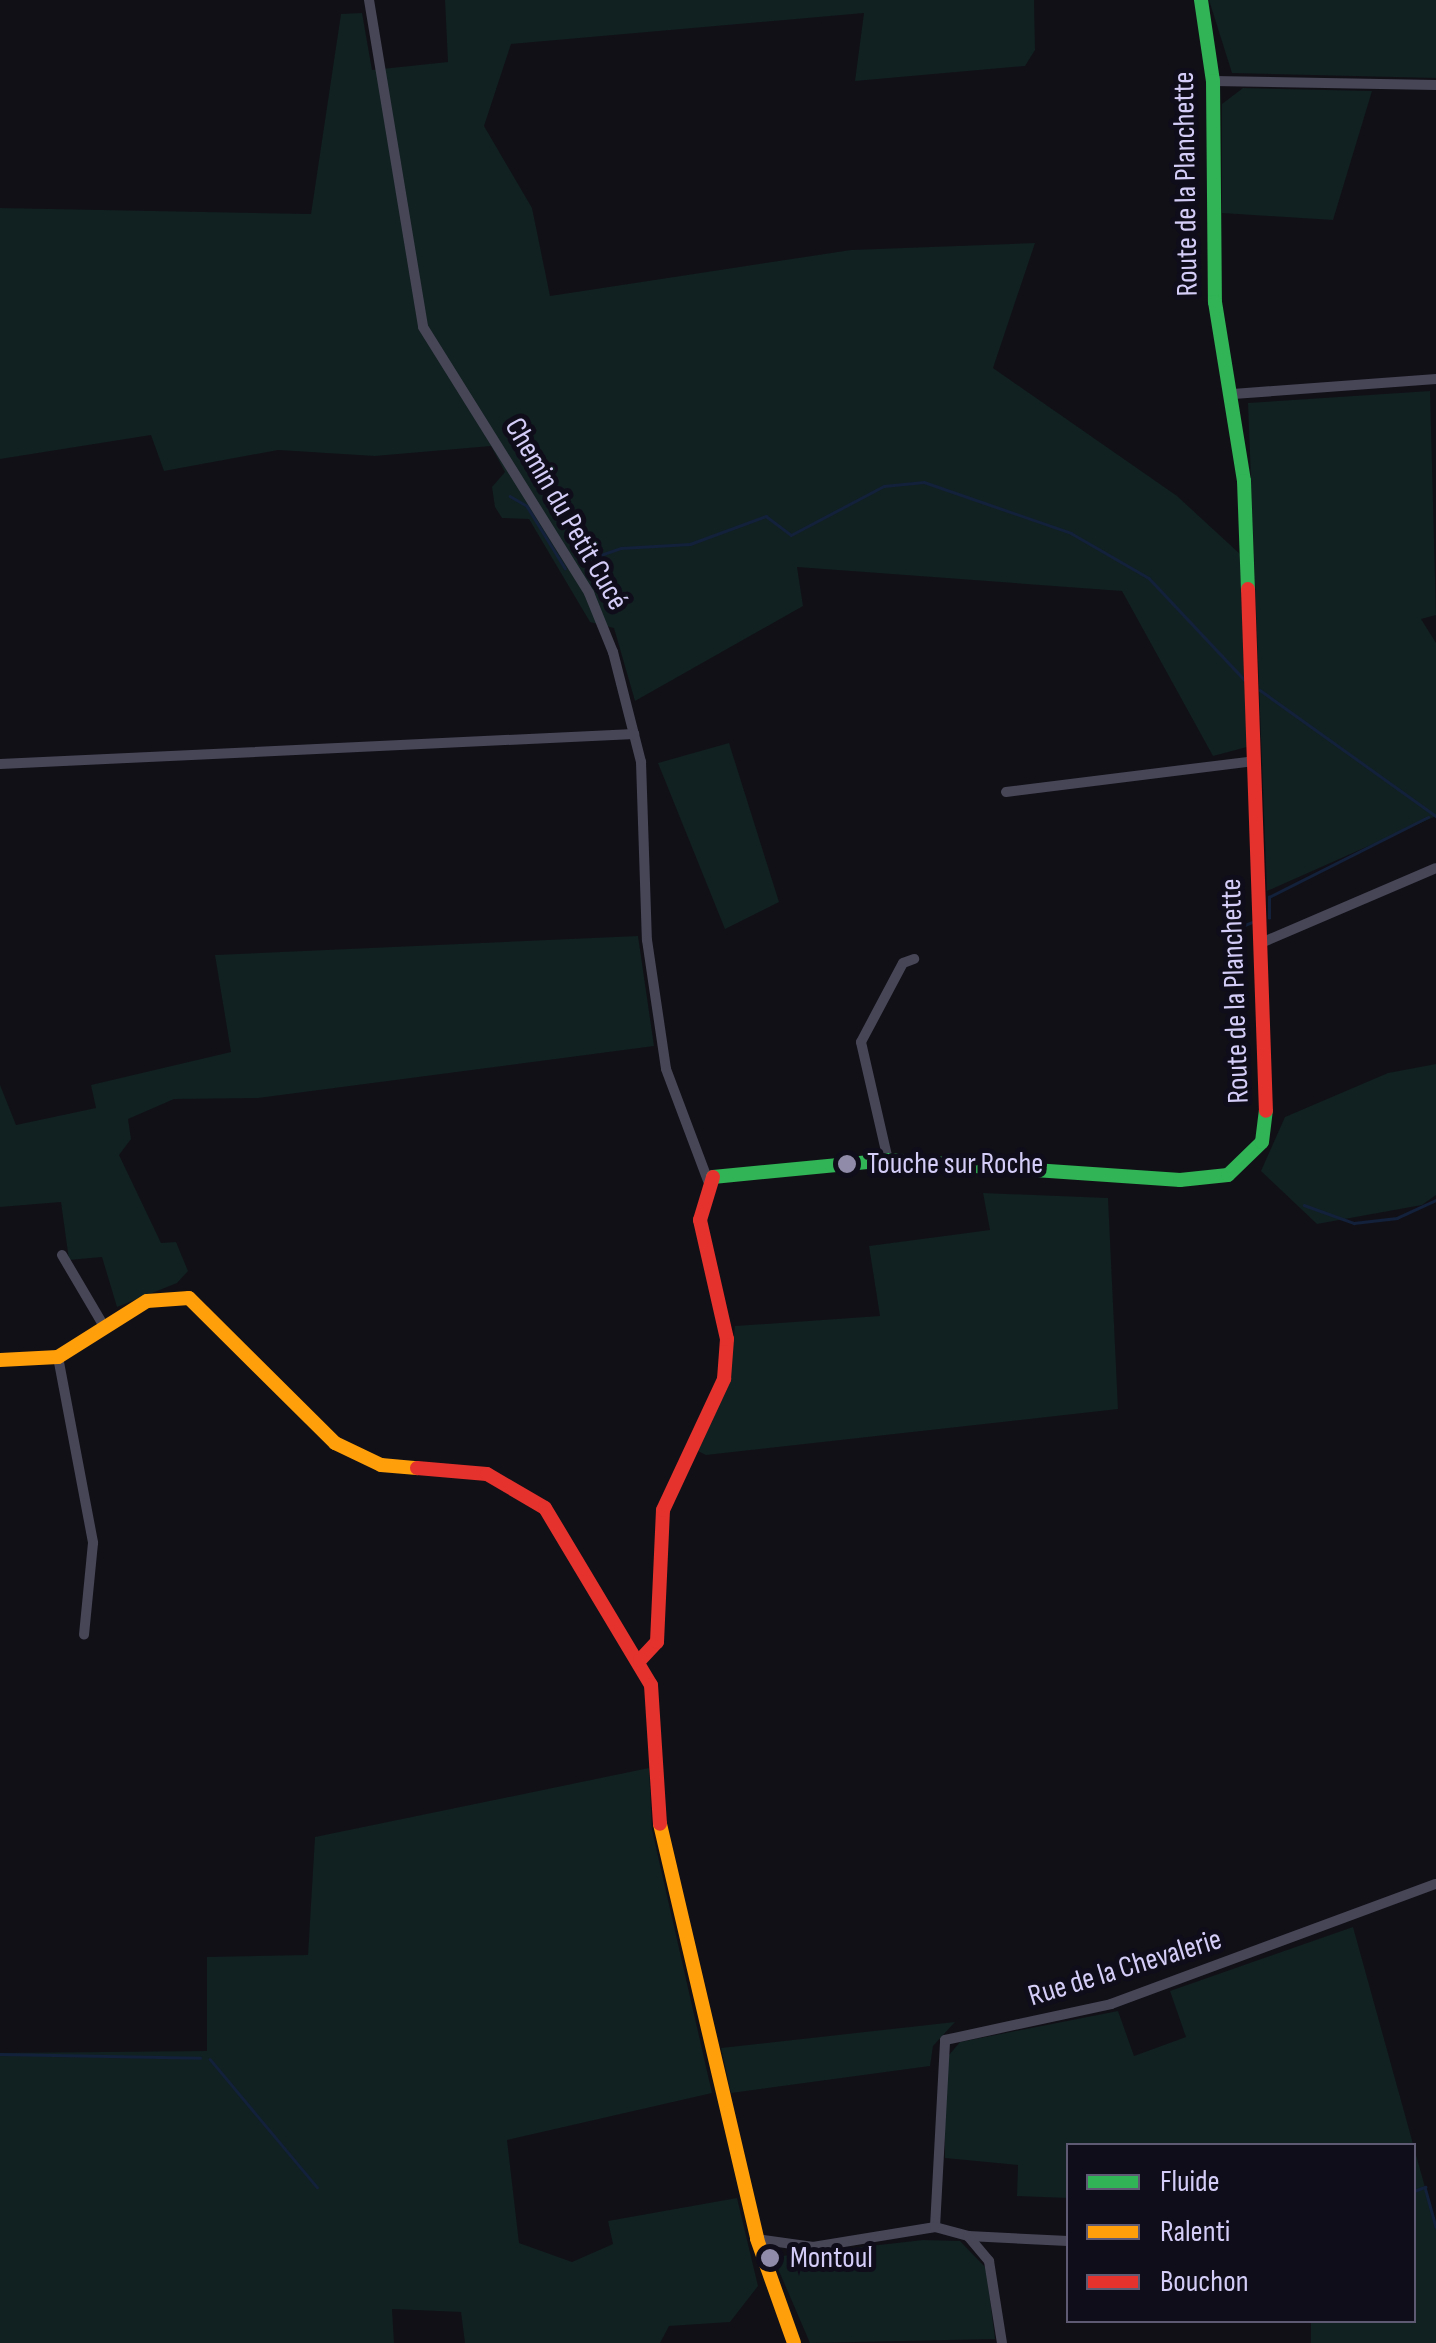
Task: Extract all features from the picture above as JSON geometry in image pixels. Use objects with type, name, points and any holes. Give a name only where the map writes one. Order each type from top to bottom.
[{"type":"street","name":"Chemin du Petit Cucé","points":[[369,0],[424,328],[589,593],[634,734],[666,1070],[708,1181]]},
{"type":"street","name":"Route de la Planchette","points":[[708,1181],[747,1163],[888,1160],[1148,1179],[1228,1175],[1255,1154],[1266,1128],[1254,761],[1232,394],[1215,302],[1213,81],[1200,0]]},
{"type":"street","points":[[1213,81],[1436,86]]},
{"type":"street","points":[[1232,394],[1436,380]]},
{"type":"street","points":[[0,764],[634,734]]},
{"type":"street","points":[[1006,792],[1254,761]]},
{"type":"street","points":[[1261,942],[1436,868]]},
{"type":"street","points":[[888,1160],[862,1042],[893,979],[914,960]]},
{"type":"street","points":[[640,1660],[657,1642],[662,1510],[724,1379],[724,1322],[702,1261],[708,1181]]},
{"type":"street","points":[[62,1255],[105,1328]]},
{"type":"street","points":[[0,1360],[58,1358],[147,1301],[188,1298],[226,1325],[335,1443],[381,1465],[511,1482],[561,1528],[640,1660],[656,1706],[662,1834],[757,2239],[794,2343]]},
{"type":"street","points":[[58,1358],[93,1543],[84,1635]]},
{"type":"street","name":"Rue de la Chevalerie","points":[[936,2226],[945,2040],[1098,2008],[1436,1884]]},
{"type":"street","points":[[757,2239],[813,2247],[936,2226],[968,2236],[1066,2241]]},
{"type":"street","points":[[968,2236],[990,2261],[1002,2343]]},
{"type":"shaded area","points":[[445,0],[1034,0],[1035,50],[1025,66],[855,81],[864,13],[511,44],[484,126],[532,208],[550,296],[851,250],[1035,243],[993,368],[1177,496],[1240,554],[1247,747],[1213,756],[1122,591],[797,567],[803,606],[635,701],[614,628],[590,622],[529,519],[502,518],[495,507],[492,487],[505,472],[491,446],[375,456],[278,450],[164,471],[151,435],[0,459],[0,208],[311,214],[341,14],[362,13],[372,70],[448,62]]},
{"type":"shaded area","points":[[1209,0],[1436,0],[1436,78],[1232,73]]},
{"type":"shaded area","points":[[1243,88],[1372,91],[1333,220],[1222,213],[1222,104]]},
{"type":"shaded area","points":[[1430,391],[1436,615],[1421,619],[1436,643],[1436,816],[1267,891],[1248,403]]},
{"type":"shaded area","points":[[729,743],[779,902],[725,929],[658,763]]},
{"type":"shaded area","points":[[638,936],[654,1046],[258,1098],[174,1099],[128,1119],[131,1139],[119,1155],[161,1243],[176,1242],[188,1271],[177,1283],[117,1307],[102,1257],[69,1260],[61,1202],[0,1207],[0,1085],[16,1125],[96,1108],[91,1085],[231,1052],[215,955]]},
{"type":"shaded area","points":[[1436,1064],[1436,1195],[1422,1205],[1317,1224],[1261,1171],[1285,1117],[1388,1073]]},
{"type":"shaded area","points":[[983,1193],[1108,1198],[1118,1409],[706,1455],[694,1449],[727,1389],[735,1326],[880,1316],[869,1246],[990,1230]]},
{"type":"shaded area","points":[[649,1768],[652,1830],[712,2093],[507,2140],[519,2243],[572,2262],[613,2244],[608,2221],[737,2198],[758,2286],[730,2322],[669,2326],[660,2343],[465,2343],[461,2312],[392,2309],[394,2343],[0,2343],[0,2053],[207,2051],[207,1957],[308,1955],[315,1837]]},
{"type":"shaded area","points":[[1353,1927],[1413,2143],[1066,2143],[1066,2198],[1017,2196],[1018,2165],[945,2158],[944,2061],[960,2042],[1118,2011],[1134,2056],[1186,2037],[1170,1991]]},
{"type":"shaded area","points":[[955,2022],[933,2046],[930,2066],[731,2093],[721,2048]]},
{"type":"shaded area","points":[[1416,2154],[1436,2227],[1436,2343],[1311,2343],[1311,2323],[1416,2323]]},
{"type":"shaded area","points":[[923,2240],[960,2241],[986,2268],[995,2339],[810,2343],[773,2257]]},
{"type":"waterway","points":[[583,561],[621,548],[690,544],[766,516],[791,535],[884,486],[924,482],[1071,533],[1149,578],[1244,679]]},
{"type":"waterway","points":[[510,496],[527,506],[565,568]]},
{"type":"waterway","points":[[1260,690],[1436,816]]},
{"type":"waterway","points":[[1269,918],[1269,897],[1428,817]]},
{"type":"waterway","points":[[1237,928],[1253,922]]},
{"type":"waterway","points":[[1304,1205],[1354,1223],[1397,1218],[1436,1200]]},
{"type":"waterway","points":[[0,2054],[200,2058]]},
{"type":"waterway","points":[[210,2059],[317,2187]]},
{"type":"waterway","points":[[1416,2190],[1425,2187],[1436,2227]]},
{"type":"traffic: fast","points":[[1201,0],[1213,81],[1215,302],[1244,481],[1248,589]]},
{"type":"traffic: fast","points":[[713,1177],[888,1160],[1180,1180],[1228,1175],[1262,1142],[1266,1111]]},
{"type":"traffic: slow","points":[[0,1360],[58,1357],[147,1301],[189,1298],[335,1443],[381,1465],[417,1468]]},
{"type":"traffic: slow","points":[[660,1824],[757,2239],[794,2343]]},
{"type":"traffic: jam","points":[[1248,589],[1266,1111]]},
{"type":"traffic: jam","points":[[640,1660],[657,1642],[663,1510],[724,1379],[727,1339],[700,1220],[713,1177]]},
{"type":"traffic: jam","points":[[417,1468],[487,1474],[545,1508],[651,1685],[660,1824]]},
{"type":"place","name":"Touche sur Roche","points":[[847,1164]]},
{"type":"place","name":"Montoul","points":[[770,2258]]}]
